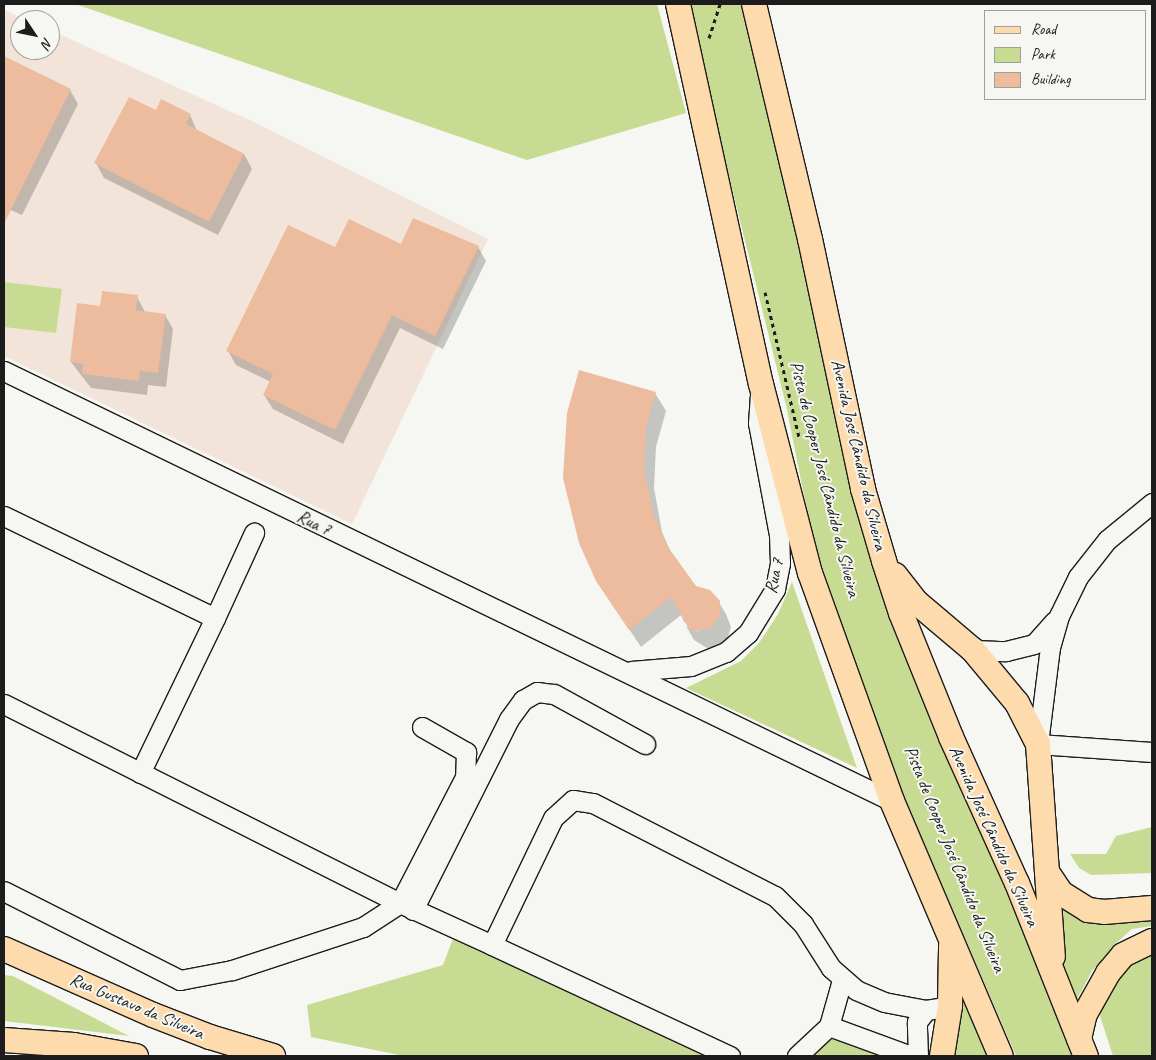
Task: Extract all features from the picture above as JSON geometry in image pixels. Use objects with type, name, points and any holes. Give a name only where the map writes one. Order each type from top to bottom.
[{"type":"main road","points":[[678,4],[761,384],[810,573],[892,801],[1001,1056]]},
{"type":"main road","name":"Avenida José Cândido da Silveira","points":[[754,4],[810,239],[863,489],[884,562],[901,613],[940,710],[1017,883],[1083,1050]]},
{"type":"main road","points":[[884,562],[915,601],[973,650],[1018,704],[1038,744],[1055,980]]},
{"type":"main road","points":[[1047,872],[1062,893],[1088,910],[1104,912],[1152,908]]},
{"type":"main road","points":[[942,1056],[950,1006],[951,937]]},
{"type":"main road","points":[[1083,1050],[1085,1014],[1108,973],[1123,955],[1152,941]]},
{"type":"main road","name":"Rua Gustavo da Silveira","points":[[4,949],[161,1018],[272,1056]]},
{"type":"main road","points":[[5,1040],[74,1045],[136,1056]]},
{"type":"street","name":"Rua 7","points":[[4,370],[322,527],[627,671],[892,801]]},
{"type":"street","name":"Rua 7","points":[[627,671],[691,666],[726,652],[748,633],[775,588],[780,563],[778,535],[758,423],[761,384]]},
{"type":"street","points":[[1152,503],[1107,540],[1078,577],[1059,616],[1049,657],[1038,744],[1152,752]]},
{"type":"street","points":[[4,516],[214,618]]},
{"type":"street","points":[[140,773],[254,533]]},
{"type":"street","points":[[973,650],[1006,651],[1034,644],[1059,616]]},
{"type":"street","points":[[677,696],[691,666]]},
{"type":"street","points":[[4,891],[180,980],[232,970],[363,926],[407,906],[509,719],[523,700],[537,692],[554,694],[645,744]]},
{"type":"street","points":[[4,704],[407,906],[730,1056]]},
{"type":"street","points":[[407,906],[465,777],[466,752],[422,727]]},
{"type":"street","points":[[492,945],[553,818],[574,800],[584,800],[775,896],[803,924],[831,968],[842,980],[856,990],[884,1002],[926,1010],[950,1006]]},
{"type":"street","points":[[796,1056],[829,1026],[842,980]]},
{"type":"street","points":[[918,1056],[917,1022],[926,1010]]},
{"type":"street","points":[[829,1026],[911,1056]]},
{"type":"path","points":[[708,47],[720,4]]},
{"type":"path","name":"Pista de Cooper José Cândido da Silveira","points":[[762,282],[801,445]]},
{"type":"shaded area","points":[[4,10],[10,13],[10,60],[60,60],[60,35],[256,123],[488,239],[352,524],[4,356]]},
{"type":"green space","points":[[75,4],[657,4],[686,113],[527,160]]},
{"type":"green space","points":[[686,4],[743,4],[894,625],[1075,1056],[1016,1056],[893,771],[818,566],[786,405]]},
{"type":"green space","points":[[4,282],[62,289],[56,333],[4,327]]},
{"type":"green space","points":[[792,582],[857,768],[686,688],[741,661],[759,643],[778,614]]},
{"type":"green space","points":[[1152,827],[1152,873],[1091,875],[1079,868],[1070,854],[1106,854],[1116,836]]},
{"type":"green space","points":[[1057,896],[1152,915],[1152,926],[1132,929],[1115,944],[1092,971],[1074,1005],[1058,950]]},
{"type":"green space","points":[[454,936],[727,1056],[404,1056],[311,1037],[307,1005],[443,965]]},
{"type":"green space","points":[[1152,950],[1152,1056],[1113,1056],[1100,1016],[1104,994],[1117,972]]},
{"type":"green space","points":[[4,975],[13,976],[129,1036],[4,1021]]},
{"type":"green space","points":[[964,986],[992,1056],[953,1056]]},
{"type":"green space","points":[[829,1034],[898,1056],[805,1056]]},
{"type":"building","points":[[4,56],[71,89],[4,224]]},
{"type":"building","points":[[129,97],[156,110],[161,99],[191,114],[186,124],[244,154],[209,222],[94,163]]},
{"type":"building","points":[[413,218],[479,246],[435,336],[392,315],[335,430],[263,395],[273,374],[226,351],[288,225],[335,247],[349,219],[401,244]]},
{"type":"building","points":[[102,291],[138,295],[136,310],[166,314],[158,373],[140,371],[139,381],[82,374],[83,364],[70,362],[77,303],[100,306]]},
{"type":"building","points":[[579,370],[656,392],[646,428],[644,469],[653,513],[668,547],[696,586],[710,590],[720,601],[720,616],[711,628],[695,631],[688,627],[671,597],[629,630],[596,581],[579,543],[563,478],[567,413]]}]
